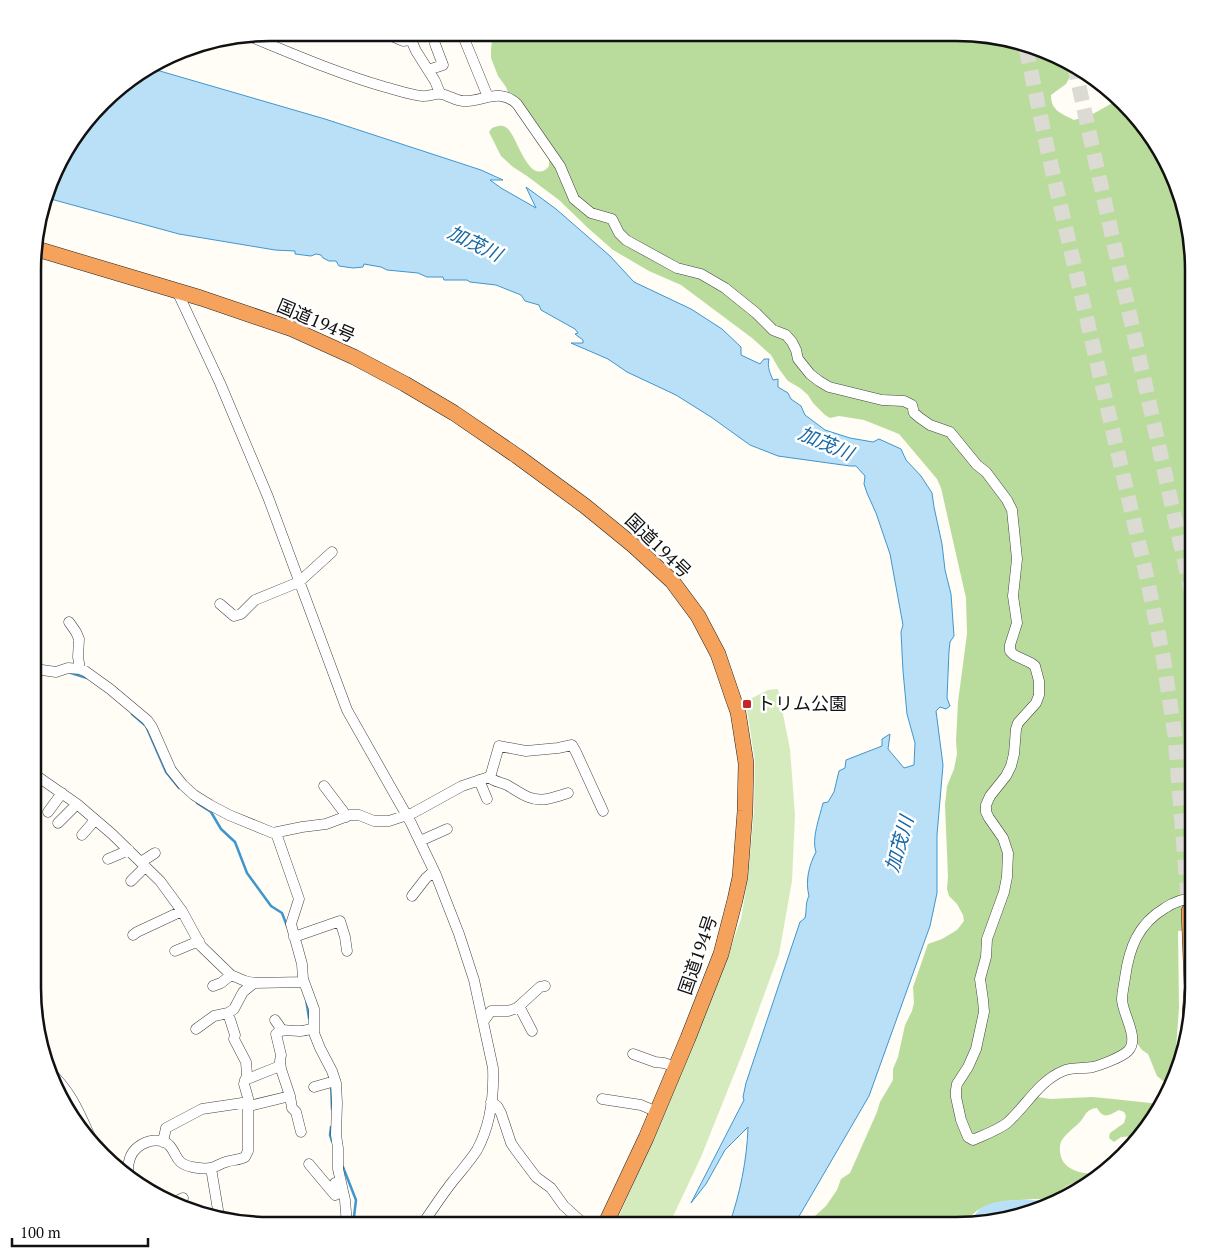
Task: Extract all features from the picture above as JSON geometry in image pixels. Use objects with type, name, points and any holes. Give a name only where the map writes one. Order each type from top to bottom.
[{"type":"highway","name":"国道194号","points":[[42,251],[177,291],[292,329],[354,357],[405,384],[454,413],[518,456],[585,506],[634,546],[672,582],[698,616],[718,654],[738,712],[746,763],[746,811],[740,877],[721,954],[657,1112],[610,1217]]},
{"type":"street","points":[[263,41],[367,82],[420,96],[440,93],[462,101],[498,95],[511,99],[517,104],[560,166],[574,199],[591,213],[612,219],[626,240],[642,249],[677,268],[701,274],[725,288],[756,313],[773,330],[786,336],[792,342],[798,359],[810,374],[829,387],[882,400],[904,401],[912,405],[914,413],[920,418],[930,425],[950,432],[977,465],[986,472],[1007,500],[1012,510],[1017,558],[1013,596],[1017,623],[1010,651],[1035,666],[1039,680],[1039,695],[1032,709],[1018,722],[1011,766],[986,805],[986,812],[989,818],[1003,838],[1008,854],[1008,864],[1004,892],[987,939],[986,957],[980,979],[984,1012],[976,1049],[968,1067],[957,1084],[956,1090],[961,1120],[968,1138],[973,1140],[1006,1124],[1042,1086],[1062,1072],[1074,1068],[1094,1067],[1121,1056],[1129,1050],[1132,1034],[1122,1000],[1126,970],[1132,948],[1138,932],[1156,913],[1174,902],[1184,899],[1185,901]]},
{"type":"street","points":[[412,41],[440,93]]},
{"type":"street","points":[[465,41],[488,97]]},
{"type":"street","points":[[428,70],[443,65],[435,44]]},
{"type":"street","points":[[177,291],[220,383],[268,497],[347,710],[420,841],[459,934],[474,980],[492,1068],[494,1083],[491,1102],[486,1127],[477,1149],[427,1217]]},
{"type":"street","points":[[220,604],[234,616],[237,616],[255,600],[299,582],[332,552]]},
{"type":"street","points":[[68,622],[79,639],[78,658],[80,669]]},
{"type":"street","points":[[41,670],[56,672],[68,668],[80,669],[110,688],[147,720],[171,770],[194,795],[229,815],[273,833],[302,826],[326,824],[350,815],[374,821],[389,821],[413,813],[462,786],[491,774],[499,746],[526,751],[572,745],[603,811]]},
{"type":"street","points":[[484,778],[505,784],[536,800],[549,799],[568,792]]},
{"type":"street","points":[[484,778],[487,799]]},
{"type":"street","points":[[41,779],[77,804],[160,880],[182,911],[201,946],[231,975],[244,982],[254,983],[304,982]]},
{"type":"street","points":[[324,786],[346,817]]},
{"type":"street","points":[[48,812],[62,794]]},
{"type":"street","points":[[58,823],[77,804]]},
{"type":"street","points":[[82,835],[95,820]]},
{"type":"street","points":[[420,841],[447,829]]},
{"type":"street","points":[[276,833],[300,899],[291,924],[302,964],[304,982],[314,1009],[314,1033],[335,1081],[338,1168],[345,1200],[346,1217]]},
{"type":"street","points":[[108,859],[129,850]]},
{"type":"street","points":[[131,881],[143,864],[155,853]]},
{"type":"street","points":[[412,896],[426,878],[434,872]]},
{"type":"street","points":[[133,935],[182,911]]},
{"type":"street","points":[[294,937],[340,920],[347,951]]},
{"type":"street","points":[[175,951],[199,941]]},
{"type":"street","points":[[213,986],[231,975]]},
{"type":"street","points":[[196,1029],[208,1016],[228,1013],[234,1009],[243,992],[254,983]]},
{"type":"street","points":[[483,1022],[491,1012],[508,1011],[519,1006],[540,987],[545,986]]},
{"type":"street","points":[[519,1006],[532,1032]]},
{"type":"street","points":[[129,1167],[130,1157],[134,1150],[153,1140],[167,1143],[172,1148],[174,1156],[183,1164],[191,1167],[211,1168],[245,1157],[248,1151],[249,1104],[244,1084],[246,1062],[234,1040],[235,1035],[228,1013]]},
{"type":"street","points":[[275,1020],[282,1030]]},
{"type":"street","points":[[301,1132],[280,1066],[281,1055],[276,1034],[282,1030],[302,1031],[314,1028]]},
{"type":"street","points":[[633,1054],[676,1067]]},
{"type":"street","points":[[245,1080],[280,1066]]},
{"type":"street","points":[[314,1087],[335,1081]]},
{"type":"street","points":[[65,1089],[80,1115]]},
{"type":"street","points":[[163,1142],[166,1128],[202,1109],[249,1104],[290,1096]]},
{"type":"street","points":[[602,1099],[641,1105],[657,1112]]},
{"type":"street","points":[[491,1102],[498,1106],[511,1143],[515,1149],[536,1177],[551,1188],[564,1206],[576,1217]]},
{"type":"street","points":[[309,1164],[335,1195],[337,1194],[334,1176],[338,1168]]},
{"type":"street","points":[[211,1168],[218,1211]]},
{"type":"green space","points":[[492,41],[956,41],[986,43],[1030,53],[1070,72],[1071,75],[1066,84],[1051,95],[1055,108],[1074,120],[1091,115],[1112,103],[1128,119],[1146,143],[1161,169],[1173,196],[1177,211],[1183,240],[1185,270],[1185,931],[1178,931],[1179,1007],[1176,1052],[1167,1076],[1163,1081],[1157,1076],[1148,1054],[1136,1042],[1094,1064],[1074,1066],[1035,1089],[1038,1097],[1050,1099],[1092,1097],[1153,1103],[1130,1136],[1121,1137],[1114,1142],[1109,1138],[1110,1133],[1124,1123],[1126,1116],[1124,1112],[1119,1110],[1109,1115],[1104,1115],[1097,1108],[1088,1111],[1080,1122],[1064,1137],[1060,1148],[1061,1157],[1068,1166],[1078,1172],[1089,1174],[1054,1194],[1045,1198],[994,1203],[979,1210],[972,1216],[814,1217],[826,1206],[837,1190],[841,1179],[850,1173],[880,1102],[893,1080],[893,1069],[898,1057],[905,1025],[914,1003],[913,987],[928,944],[942,939],[957,930],[964,921],[963,915],[957,904],[949,896],[947,889],[945,805],[947,786],[954,769],[957,754],[958,702],[967,634],[966,598],[941,488],[937,479],[899,434],[864,420],[839,416],[830,418],[825,415],[808,395],[788,381],[771,355],[752,338],[681,285],[649,271],[613,250],[559,200],[513,167],[501,156],[489,132],[492,128],[498,126],[505,127],[511,132],[522,155],[532,168],[537,171],[543,171],[549,166],[549,159],[515,110],[506,87],[498,76],[491,58]]},
{"type":"green space","points":[[778,689],[790,749],[795,815],[792,881],[779,954],[745,1047],[701,1157],[673,1217],[619,1217],[653,1140],[741,919],[748,877],[754,811],[755,761],[747,710],[750,699],[768,690]]},
{"type":"water","name":"加茂川","points":[[159,71],[325,119],[481,170],[503,180],[490,180],[536,208],[526,187],[556,209],[610,256],[634,282],[691,309],[722,329],[741,347],[741,355],[760,364],[764,359],[769,359],[770,372],[773,380],[778,379],[778,387],[788,393],[791,399],[801,406],[805,415],[825,430],[850,438],[873,442],[879,439],[901,449],[906,460],[921,476],[932,493],[951,594],[954,636],[950,642],[949,651],[947,698],[950,706],[946,709],[940,707],[936,711],[943,765],[937,835],[937,893],[930,926],[869,1096],[799,1217],[731,1217],[742,1177],[748,1127],[725,1150],[706,1184],[691,1203],[744,1100],[746,1083],[800,922],[805,918],[809,896],[807,885],[808,873],[816,852],[816,828],[823,803],[828,802],[834,792],[839,771],[845,768],[846,760],[882,746],[882,739],[890,734],[888,749],[904,768],[914,765],[915,743],[907,714],[903,671],[901,632],[903,625],[890,554],[864,484],[865,476],[856,466],[778,456],[750,445],[676,395],[627,372],[608,359],[571,343],[583,343],[583,340],[575,334],[578,333],[575,329],[541,310],[539,305],[525,301],[521,295],[496,285],[467,280],[444,280],[443,277],[427,277],[418,273],[387,270],[364,264],[363,267],[353,268],[339,266],[336,261],[329,261],[316,254],[311,256],[295,254],[295,251],[275,250],[179,234],[52,199],[72,156],[98,119],[119,98]]},
{"type":"waterway","points":[[71,673],[87,678]]},
{"type":"waterway","points":[[132,714],[146,726],[166,772],[179,788]]},
{"type":"waterway","points":[[197,803],[211,812],[221,829],[235,842],[247,873],[271,906],[282,913],[287,926]]},
{"type":"waterway","points":[[306,999],[309,1018]]},
{"type":"waterway","points":[[331,1084],[332,1109]]},
{"type":"waterway","points":[[331,1127],[330,1135],[332,1141]]},
{"type":"waterway","points":[[343,1167],[356,1200],[354,1217]]},
{"type":"waterway","points":[[986,1215],[998,1210],[1018,1208]]},
{"type":"tunnel","points":[[1027,52],[1048,152],[1147,578],[1163,656],[1175,736],[1185,861]]},
{"type":"tunnel","points":[[1077,76],[1185,564]]},
{"type":"place","name":"トリム公園","points":[[747,704]]}]
